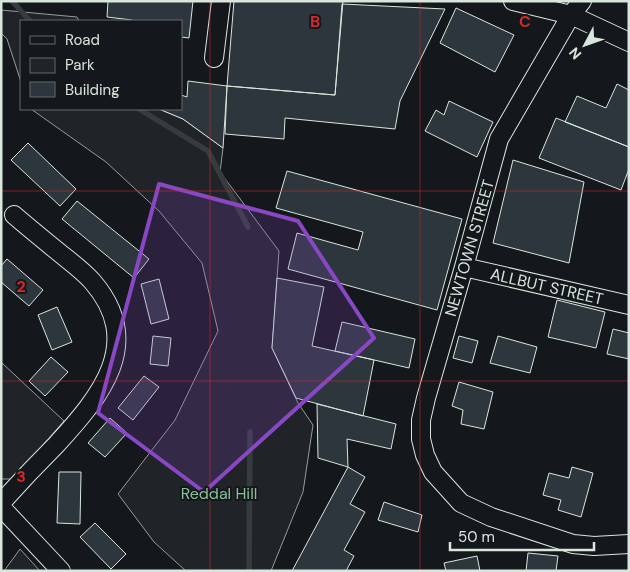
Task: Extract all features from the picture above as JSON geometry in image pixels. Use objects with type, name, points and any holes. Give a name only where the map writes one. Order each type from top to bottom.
[{"type":"street","points":[[214,58],[221,1]]},
{"type":"street","points":[[513,1],[571,16],[629,42]]},
{"type":"street","name":"NEWTOWN STREET","points":[[582,1],[571,16],[499,139],[426,398],[421,420],[421,439],[433,472],[461,503],[491,517],[573,544],[594,546],[629,544]]},
{"type":"street","points":[[1,503],[77,422],[96,397],[113,364],[116,350],[115,326],[99,290],[91,280],[14,215]]},
{"type":"street","name":"ALLBUT STREET","points":[[464,267],[629,305]]},
{"type":"street","points":[[1,508],[61,571]]},
{"type":"highlighted area","points":[[159,184],[298,221],[374,338],[204,492],[98,413]]},
{"type":"green space","points":[[1,10],[77,17],[78,20],[20,20],[20,79],[7,39],[1,33]]},
{"type":"green space","name":"Reddal Hill","points":[[32,110],[161,110],[183,119],[223,148],[220,172],[279,251],[272,348],[298,403],[313,425],[303,492],[271,571],[186,571],[154,542],[118,494],[175,420],[218,331],[202,263],[159,211],[106,162]]},
{"type":"green space","points":[[1,362],[64,421],[13,479],[1,479]]},
{"type":"green space","points":[[20,549],[40,571],[4,571]]},
{"type":"building","points":[[108,1],[193,1],[189,38],[182,37],[182,20],[132,20],[107,17]]},
{"type":"building","points":[[234,1],[343,1],[335,95],[227,86]]},
{"type":"building","points":[[342,4],[445,9],[400,101],[395,129],[285,118],[284,139],[225,134],[227,86],[335,95]]},
{"type":"building","points":[[456,8],[514,35],[495,72],[440,43]]},
{"type":"building","points":[[188,81],[227,86],[223,148],[183,119],[161,110],[182,110],[182,95],[187,97]]},
{"type":"building","points":[[617,84],[629,90],[629,147],[565,122],[577,96],[606,108]]},
{"type":"building","points":[[449,101],[493,122],[477,157],[425,131],[436,110],[444,115]]},
{"type":"building","points":[[556,118],[629,147],[629,169],[621,190],[539,158]]},
{"type":"building","points":[[28,143],[76,189],[60,206],[11,160]]},
{"type":"building","points":[[513,160],[584,182],[569,263],[493,243]]},
{"type":"building","points":[[287,171],[462,219],[437,310],[288,269],[297,233],[358,250],[363,232],[276,208]]},
{"type":"building","points":[[77,201],[149,259],[134,278],[62,219]]},
{"type":"building","points":[[7,259],[43,290],[29,306],[1,282],[1,266]]},
{"type":"building","points":[[277,278],[324,287],[312,346],[374,360],[363,416],[296,398],[272,348]]},
{"type":"building","points":[[159,279],[169,319],[151,324],[141,284]]},
{"type":"building","points":[[557,300],[605,312],[596,348],[548,337]]},
{"type":"building","points":[[57,307],[72,342],[52,350],[38,315]]},
{"type":"building","points":[[342,322],[415,339],[409,368],[335,351]]},
{"type":"building","points":[[613,329],[629,333],[629,359],[607,354]]},
{"type":"building","points":[[153,336],[171,338],[168,366],[150,364]]},
{"type":"building","points":[[459,336],[478,341],[472,363],[453,358]]},
{"type":"building","points":[[498,336],[537,347],[530,373],[490,363]]},
{"type":"building","points":[[51,357],[68,372],[45,396],[29,381]]},
{"type":"building","points":[[144,376],[159,387],[133,420],[118,408]]},
{"type":"building","points":[[459,382],[493,392],[484,429],[461,424],[463,410],[452,406]]},
{"type":"building","points":[[317,404],[396,424],[391,449],[347,439],[348,467],[318,458]]},
{"type":"building","points":[[110,418],[127,433],[105,457],[88,443]]},
{"type":"building","points":[[348,467],[365,477],[350,504],[365,512],[344,550],[354,556],[346,571],[292,571]]},
{"type":"building","points":[[572,467],[593,473],[581,517],[558,510],[561,500],[543,495],[549,473],[569,478]]},
{"type":"building","points":[[59,472],[81,472],[80,524],[57,523]]},
{"type":"building","points":[[384,502],[422,515],[418,532],[378,520]]},
{"type":"building","points":[[95,523],[126,554],[111,569],[80,537]]},
{"type":"building","points":[[528,553],[558,556],[556,571],[526,571]]},
{"type":"building","points":[[477,556],[480,571],[446,571],[444,563]]},
{"type":"waterway","points":[[12,1],[29,20]]},
{"type":"waterway","points":[[141,110],[208,151],[248,227]]},
{"type":"waterway","points":[[249,571],[250,432]]}]
